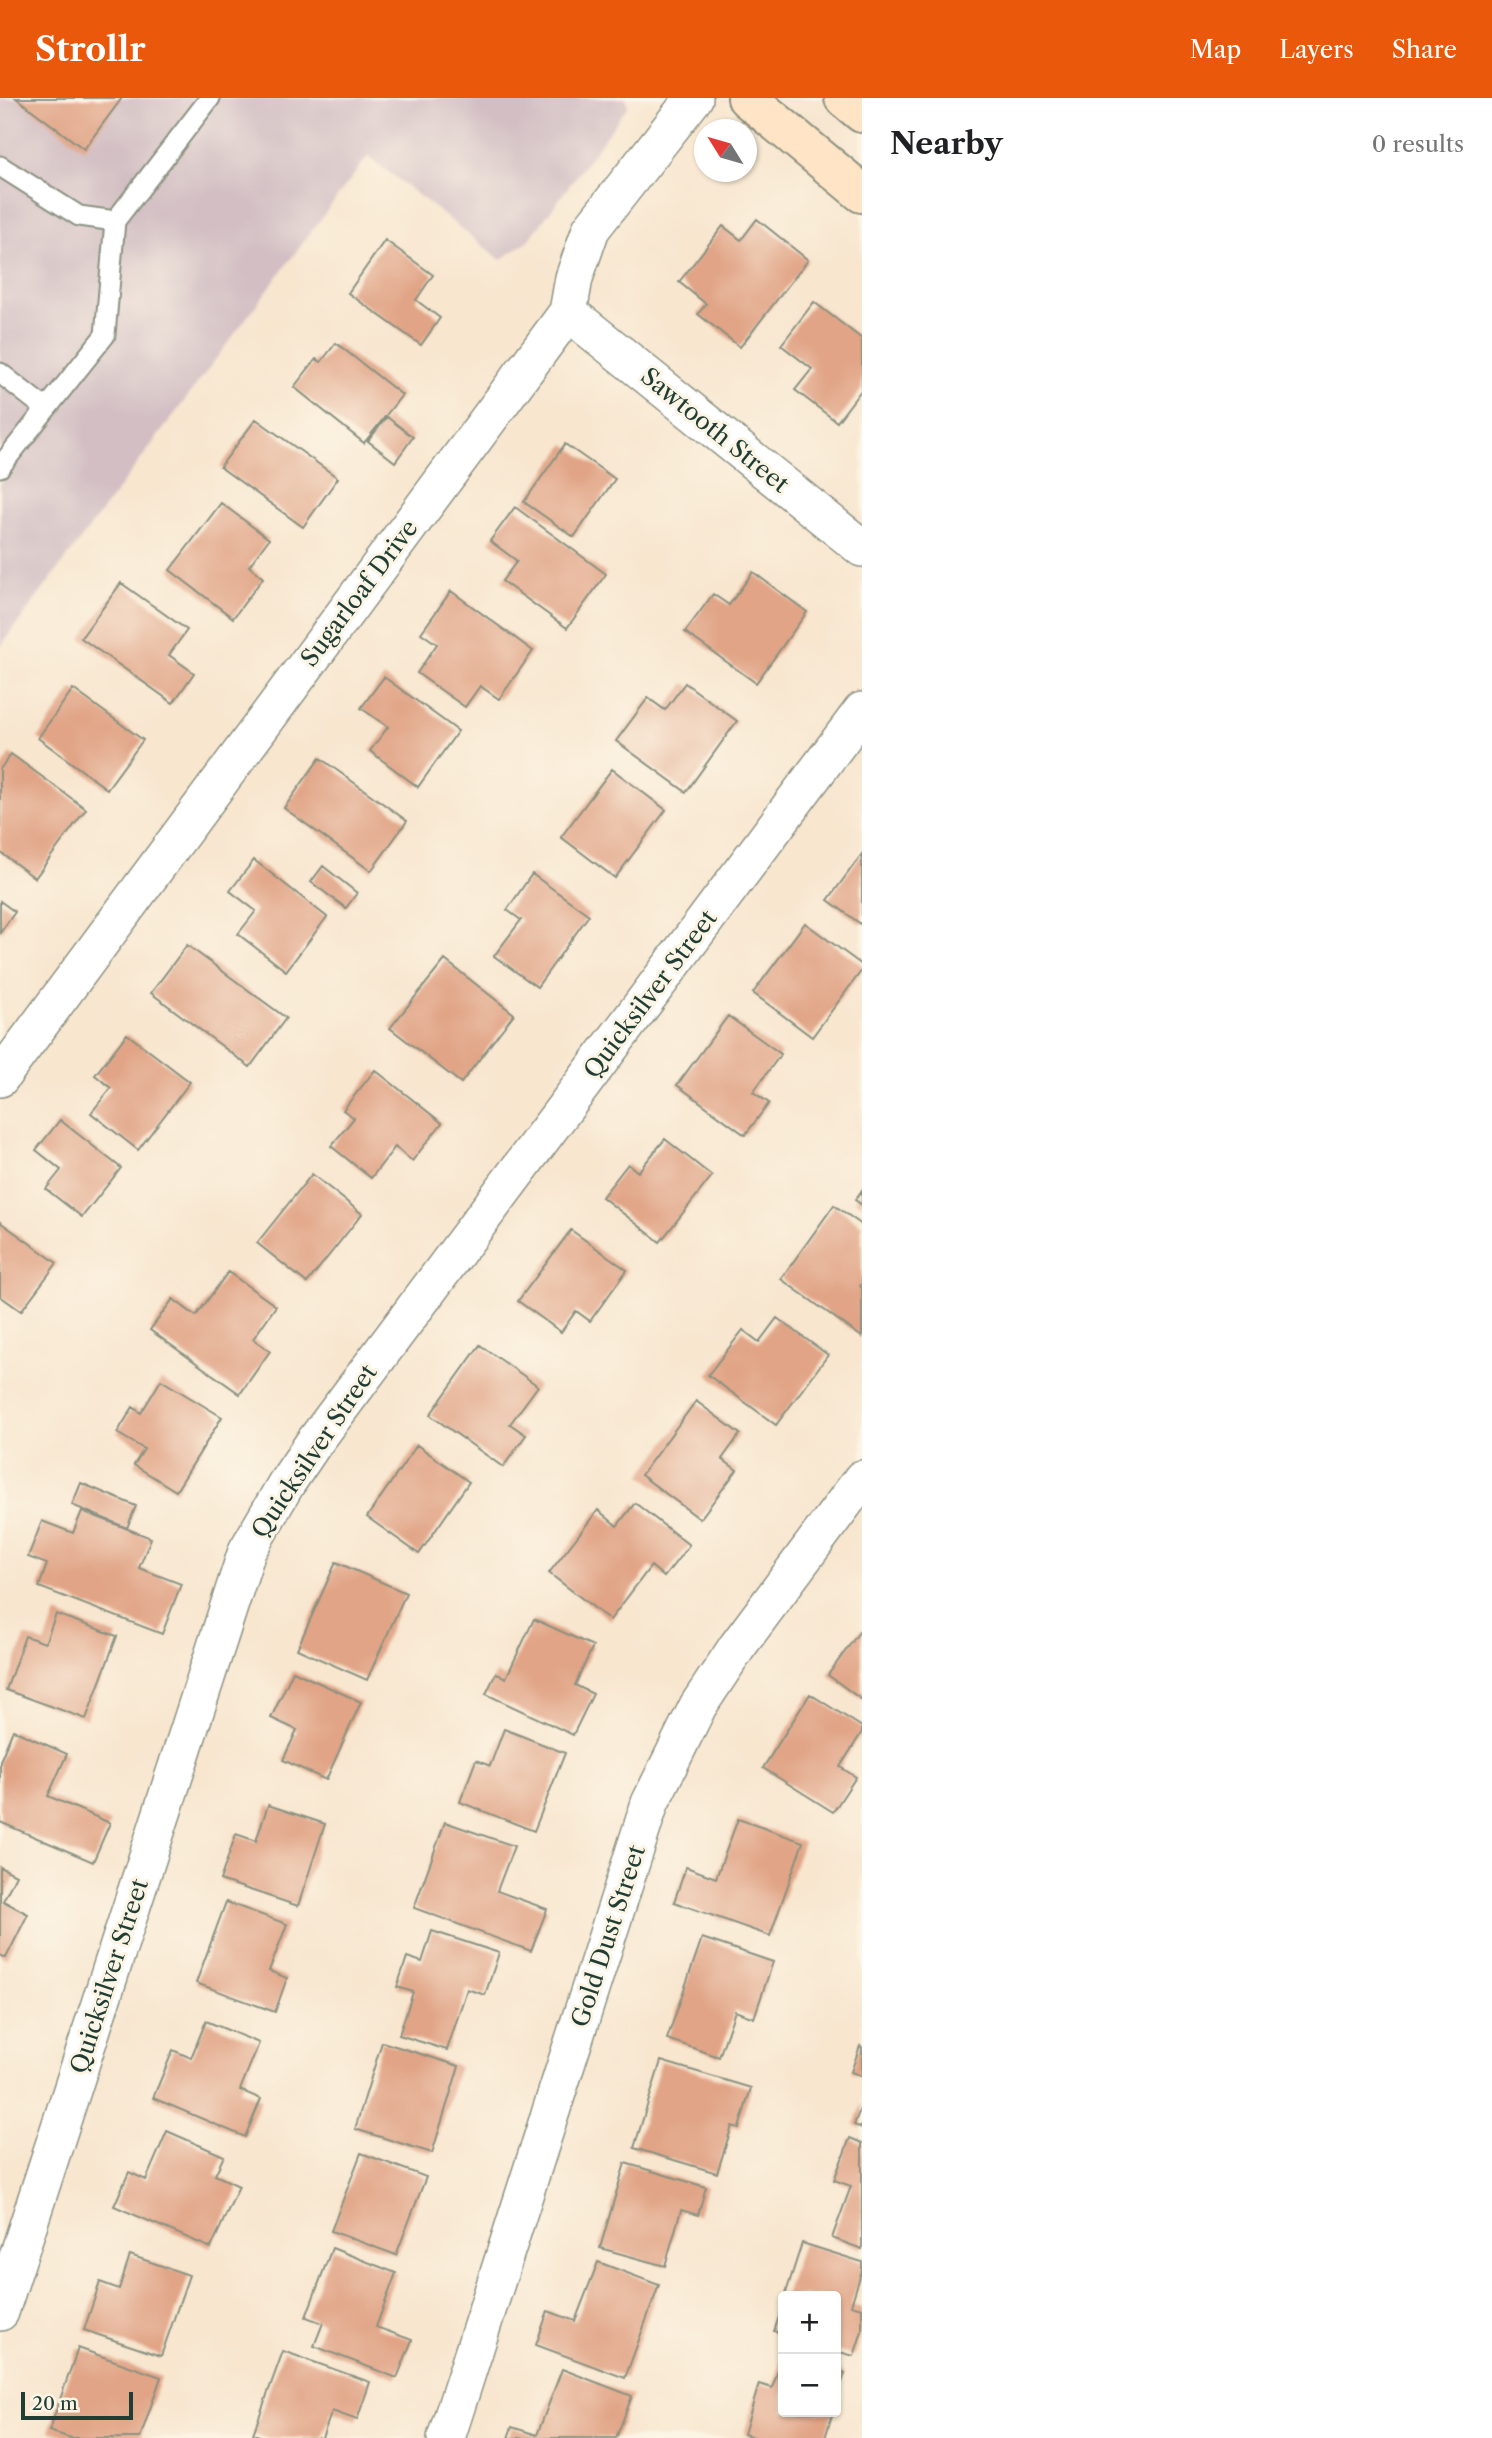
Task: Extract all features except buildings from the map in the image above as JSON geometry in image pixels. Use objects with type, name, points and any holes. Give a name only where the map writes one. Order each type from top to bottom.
[{"type":"main road","points":[[747,98],[862,193]]},
{"type":"main road","points":[[844,98],[862,113]]},
{"type":"street","name":"Sugarloaf Drive","points":[[0,1078],[568,312],[574,278],[591,229],[694,98]]},
{"type":"street","name":"Sawtooth Street","points":[[568,312],[862,548]]},
{"type":"street","name":"Quicksilver Street","points":[[0,2312],[247,1551],[313,1444],[862,711]]},
{"type":"street","name":"Gold Dust Street","points":[[446,2438],[650,1804],[698,1706],[737,1647],[862,1479]]},
{"type":"lane","points":[[0,467],[105,335],[115,221],[210,98]]},
{"type":"lane","points":[[0,166],[79,216],[115,221]]},
{"type":"lane","points":[[0,373],[46,409]]},
{"type":"shaded area","points":[[0,98],[626,98],[628,106],[529,240],[501,260],[368,156],[0,647]]}]
